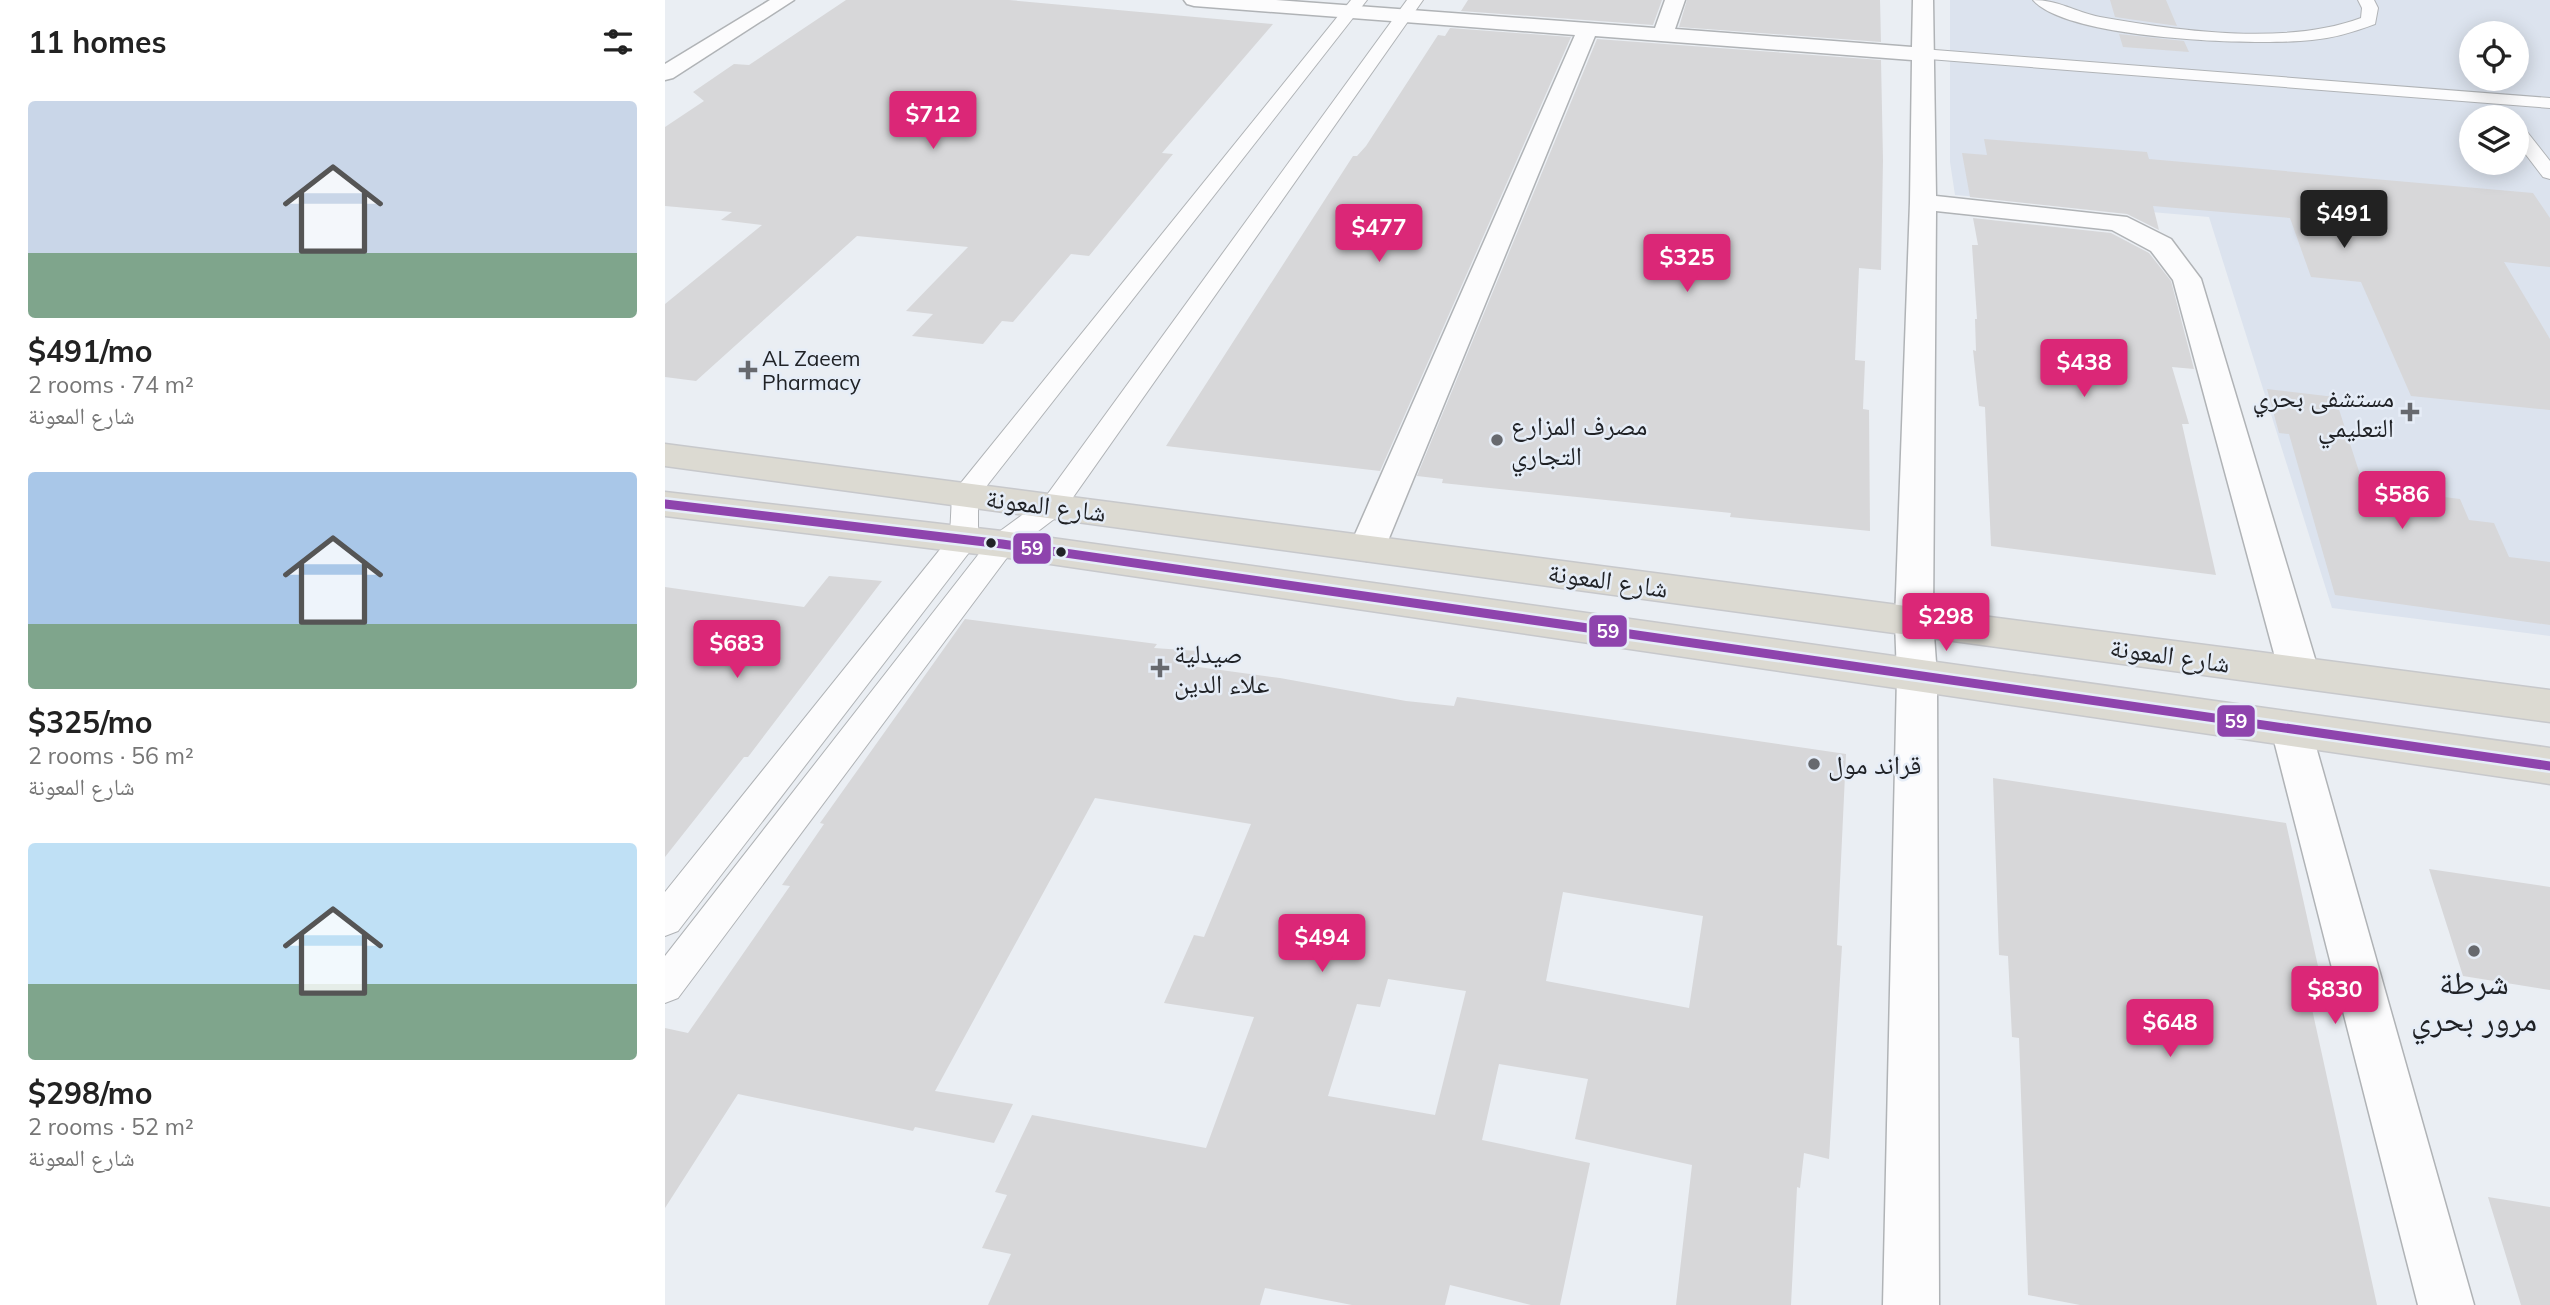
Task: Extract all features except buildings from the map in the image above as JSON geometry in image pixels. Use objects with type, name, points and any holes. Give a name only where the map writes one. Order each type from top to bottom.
[{"type":"highway","name":"شارع المعونة","points":[[665,456],[2550,706]]},
{"type":"highway","name":"شارع المعونة","points":[[665,504],[1002,544],[2550,766]]},
{"type":"street","points":[[665,73],[784,0]]},
{"type":"street","points":[[1194,0],[1409,8],[1587,30],[1922,54]]},
{"type":"street","points":[[1663,34],[1675,0]]},
{"type":"street","points":[[1911,1305],[1917,676],[1914,621],[1923,202],[1923,0]]},
{"type":"street","points":[[1367,548],[1587,30]]},
{"type":"street","points":[[1923,202],[2118,223],[2161,245],[2187,279],[2299,672]]},
{"type":"street","points":[[2291,729],[2446,1305]]},
{"type":"lane","points":[[2041,0],[2090,20],[2205,57],[2356,29],[2369,21],[2370,8],[2366,0]]},
{"type":"lane","points":[[665,919],[964,539],[965,495],[1354,6]]},
{"type":"lane","points":[[665,985],[1002,544],[1053,506],[1409,8]]},
{"type":"lane","points":[[1922,54],[2205,57],[2488,99],[2550,103]]},
{"type":"lane","points":[[2488,99],[2493,105]]},
{"type":"lane","points":[[2529,147],[2550,173]]},
{"type":"shaded area","name":"مستشفى بحري التعليمي","points":[[1950,0],[2550,0],[2550,636],[2332,608],[2209,217],[1955,195],[1950,162]]},
{"type":"transit line","name":"59","points":[[665,504],[1002,544],[2550,766]]},
{"type":"place","name":"AL Zaeem Pharmacy","points":[[748,370]]},
{"type":"place","name":"مستشفى بحري التعليمي","points":[[2410,412]]},
{"type":"place","name":"مصرف المزارع التجاري","points":[[1497,440]]},
{"type":"place","name":"صيدلية علاء الدين","points":[[1160,668]]},
{"type":"place","name":"قراند مول","points":[[1814,764]]},
{"type":"place","name":"شرطة مرور بحري","points":[[2474,951]]}]
